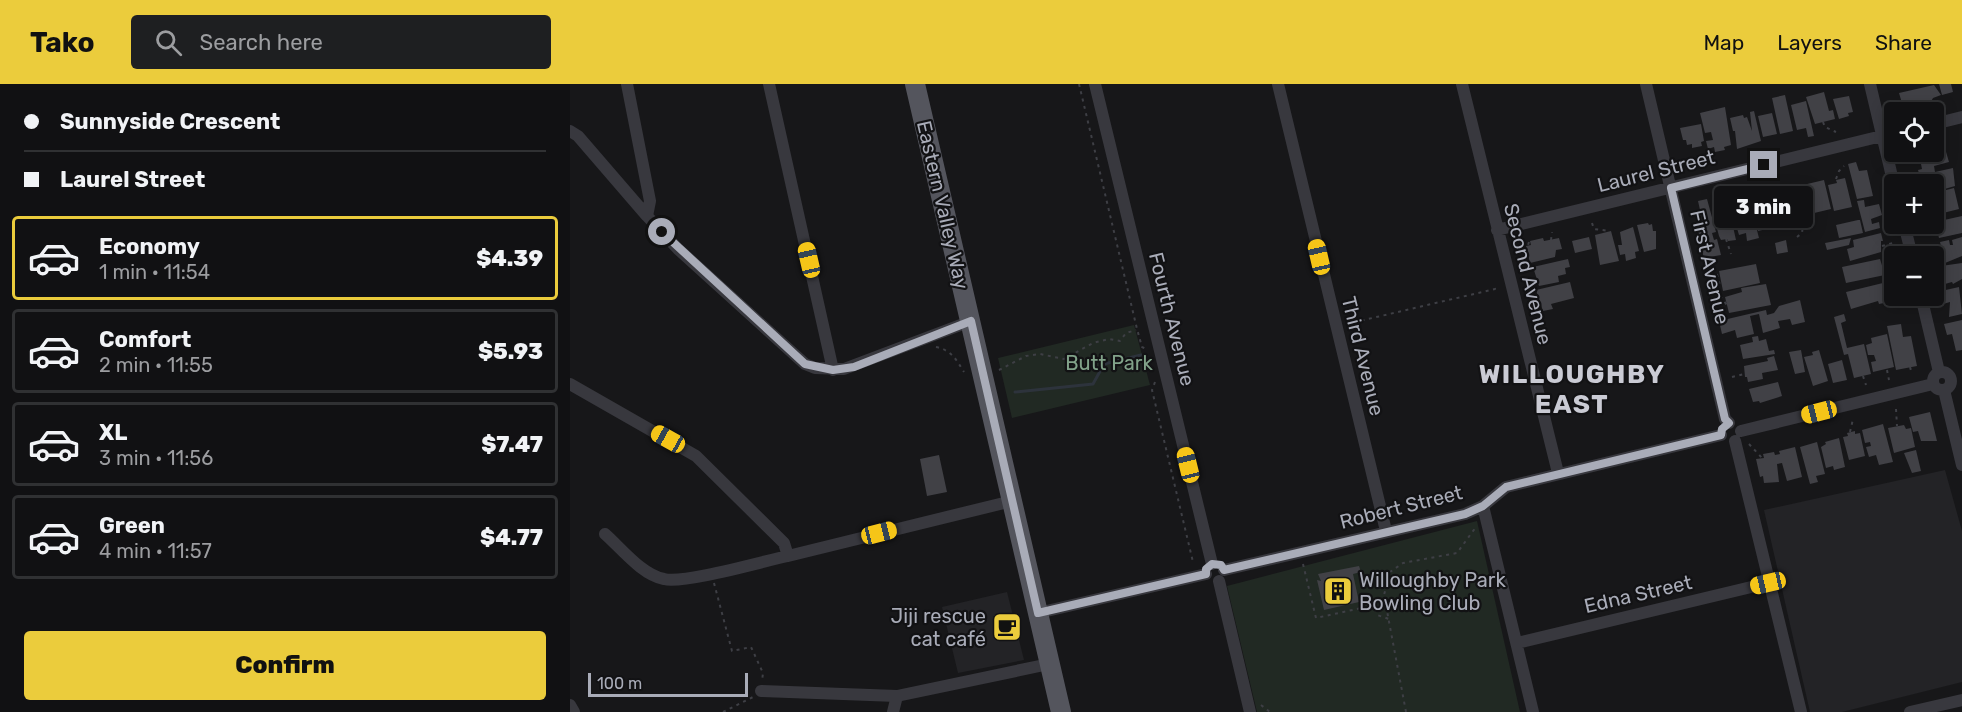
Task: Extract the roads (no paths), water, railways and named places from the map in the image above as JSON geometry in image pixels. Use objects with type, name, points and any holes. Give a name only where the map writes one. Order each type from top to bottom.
[{"type":"main road","name":"Eastern Valley Way","points":[[915,84],[1061,712]]},
{"type":"street","points":[[627,84],[650,201],[647,216]]},
{"type":"street","points":[[769,84],[833,370]]},
{"type":"street","name":"Fourth Avenue","points":[[1095,84],[1209,569]]},
{"type":"street","name":"Third Avenue","points":[[1278,84],[1386,531]]},
{"type":"street","name":"Second Avenue","points":[[1462,84],[1557,473]]},
{"type":"street","name":"First Avenue","points":[[1646,84],[1725,419],[1729,423]]},
{"type":"street","points":[[1870,84],[1884,122]]},
{"type":"street","points":[[1944,122],[1962,117]]},
{"type":"street","points":[[570,131],[578,135],[678,249],[798,358],[815,368],[833,370],[854,367],[971,321]]},
{"type":"street","name":"Laurel Street","points":[[1497,230],[1884,136]]},
{"type":"street","points":[[1923,306],[1939,372]]},
{"type":"street","points":[[1801,712],[1768,583],[1738,436],[1735,423],[1729,423],[1722,429],[1721,435],[1728,442],[1738,436],[1938,387],[1951,385],[1957,378],[1939,372],[1934,375],[1938,387],[1962,465]]},
{"type":"street","points":[[570,384],[696,456],[784,543],[788,555]]},
{"type":"street","name":"Robert Street","points":[[1222,576],[1300,552],[1465,514],[1483,506],[1506,487],[1721,435]]},
{"type":"street","points":[[605,534],[639,564],[663,579],[673,580],[712,573],[1012,501]]},
{"type":"street","points":[[1483,506],[1533,712]]},
{"type":"street","points":[[1038,613],[1221,565],[1250,712]]},
{"type":"street","name":"Edna Street","points":[[1518,643],[1768,583]]},
{"type":"street","points":[[761,691],[897,696],[1049,664]]},
{"type":"street","points":[[893,712],[897,696]]},
{"type":"street","points":[[1910,712],[1962,700]]},
{"type":"street","points":[[570,705],[574,712]]},
{"type":"waterway","points":[[1015,392],[1093,384],[1104,364],[1141,355]]},
{"type":"place","name":"Willoughby Park Bowling Club","points":[[1338,591]]},
{"type":"place","name":"Jiji rescue cat café","points":[[1007,627]]},
{"type":"district","name":"WILLOUGHBY EAST","points":[[1572,389]]},
{"type":"park label","name":"Butt Park","points":[[1109,363]]}]
